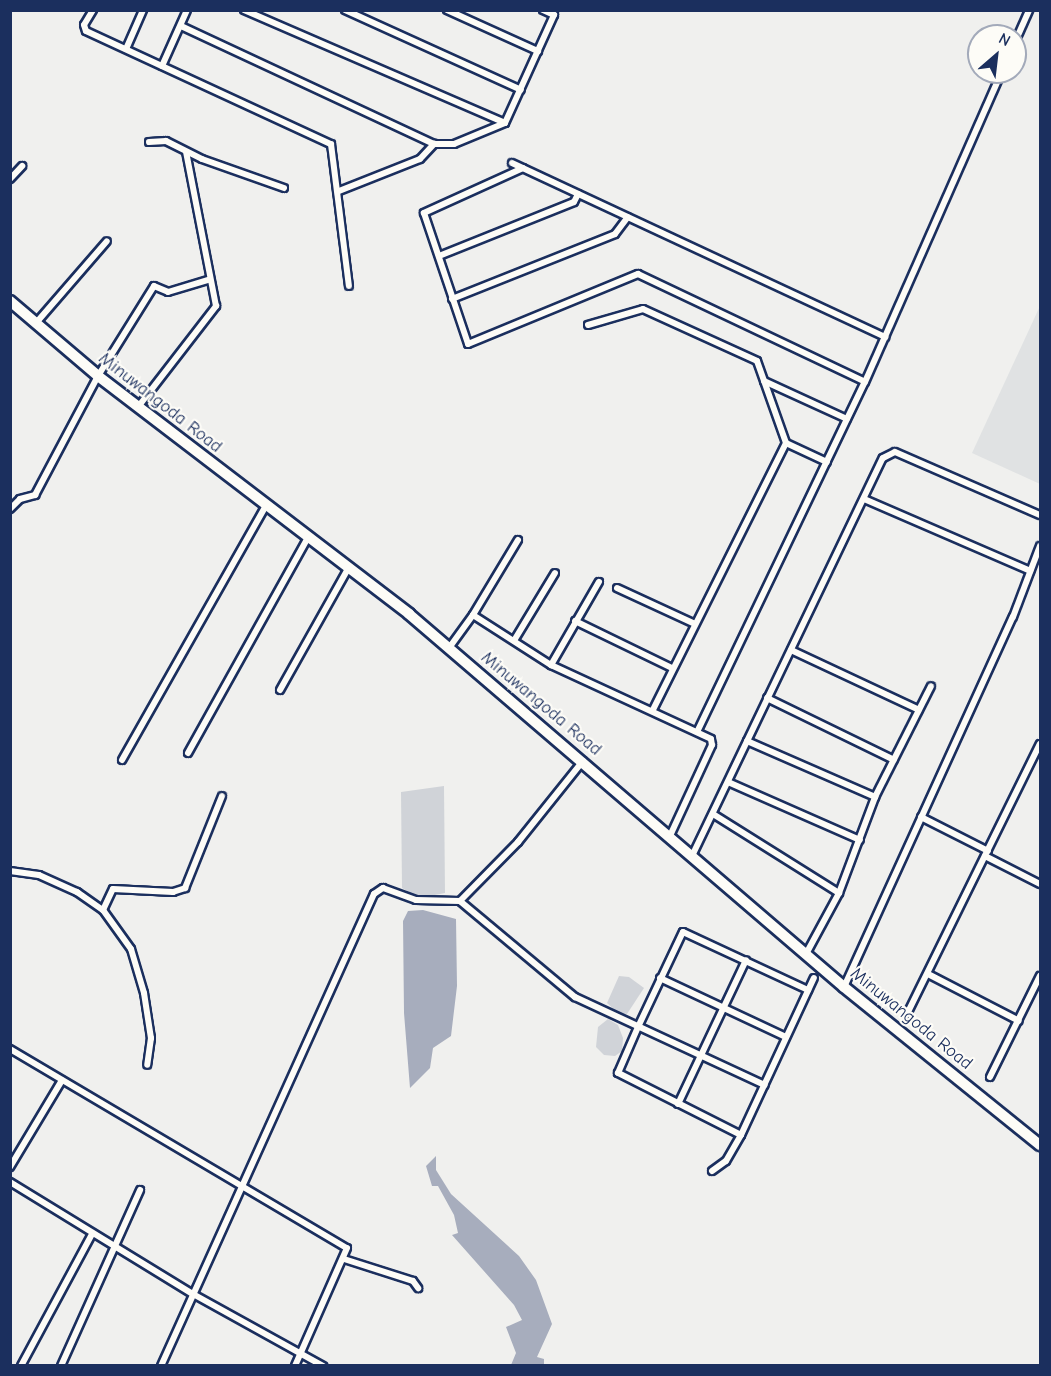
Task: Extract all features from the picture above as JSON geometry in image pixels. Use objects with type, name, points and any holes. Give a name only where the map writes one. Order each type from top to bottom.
[{"type":"main road","name":"Minuwangoda Road","points":[[10,301],[98,376],[449,648],[844,987],[1041,1145]]},
{"type":"street","points":[[93,10],[84,29],[325,139],[334,151],[349,286]]},
{"type":"street","points":[[126,49],[143,10]]},
{"type":"street","points":[[162,66],[187,10]]},
{"type":"street","points":[[244,10],[505,123]]},
{"type":"street","points":[[345,10],[521,90]]},
{"type":"street","points":[[447,10],[538,51]]},
{"type":"street","points":[[181,26],[434,144],[454,144],[505,123],[554,15],[543,10]]},
{"type":"street","points":[[1023,24],[1029,10]]},
{"type":"street","points":[[698,730],[865,382],[997,84]]},
{"type":"street","points":[[149,142],[166,141],[186,152],[284,188]]},
{"type":"street","points":[[339,191],[420,159],[434,144]]},
{"type":"street","points":[[138,407],[216,306],[208,280],[186,152]]},
{"type":"street","points":[[512,163],[885,338]]},
{"type":"street","points":[[10,179],[22,166]]},
{"type":"street","points":[[523,168],[424,213],[468,344],[638,274],[865,382]]},
{"type":"street","points":[[439,256],[574,202],[578,194]]},
{"type":"street","points":[[452,299],[615,234],[628,217]]},
{"type":"street","points":[[36,323],[106,241]]},
{"type":"street","points":[[10,509],[20,499],[35,495],[98,376],[154,286],[168,292],[208,280]]},
{"type":"street","points":[[588,325],[643,309],[758,361],[786,443],[827,462]]},
{"type":"street","points":[[764,381],[847,419]]},
{"type":"street","points":[[652,710],[786,443]]},
{"type":"street","points":[[692,856],[883,458],[895,452],[1041,515]]},
{"type":"street","points":[[864,499],[1030,571]]},
{"type":"street","points":[[122,760],[266,507]]},
{"type":"street","points":[[188,753],[307,539]]},
{"type":"street","points":[[449,648],[473,615],[518,540]]},
{"type":"street","points":[[844,987],[1013,617],[1041,546]]},
{"type":"street","points":[[280,690],[348,569]]},
{"type":"street","points":[[515,639],[555,573]]},
{"type":"street","points":[[551,665],[599,582]]},
{"type":"street","points":[[617,588],[695,624]]},
{"type":"street","points":[[473,615],[515,639],[551,665],[707,734],[712,745],[669,838]]},
{"type":"street","points":[[575,621],[672,668]]},
{"type":"street","points":[[791,650],[919,710]]},
{"type":"street","points":[[806,954],[839,893],[875,797],[932,686]]},
{"type":"street","points":[[766,698],[894,760]]},
{"type":"street","points":[[747,741],[875,797]]},
{"type":"street","points":[[907,1014],[1041,744]]},
{"type":"street","points":[[460,901],[518,842],[583,761]]},
{"type":"street","points":[[728,782],[860,840]]},
{"type":"street","points":[[103,910],[113,889],[172,892],[184,888],[222,796]]},
{"type":"street","points":[[713,813],[839,893]]},
{"type":"street","points":[[921,817],[1041,884]]},
{"type":"street","points":[[10,871],[39,875],[77,892],[103,910],[131,949],[144,993],[151,1038],[147,1065]]},
{"type":"street","points":[[161,1365],[194,1294],[240,1184],[374,894],[383,888],[416,900],[460,901],[575,997],[700,1057],[765,1085]]},
{"type":"street","points":[[741,1135],[618,1073],[660,978],[683,932],[808,990]]},
{"type":"street","points":[[678,1104],[746,960]]},
{"type":"street","points":[[928,974],[1019,1021]]},
{"type":"street","points":[[990,1077],[1041,976]]},
{"type":"street","points":[[660,978],[786,1037]]},
{"type":"street","points":[[712,1171],[726,1161],[741,1135],[814,978]]},
{"type":"street","points":[[10,1049],[347,1248],[295,1365]]},
{"type":"street","points":[[10,1167],[62,1080]]},
{"type":"street","points":[[10,1182],[114,1248],[322,1365]]},
{"type":"street","points":[[62,1365],[140,1190]]},
{"type":"street","points":[[21,1365],[92,1234]]},
{"type":"street","points":[[344,1259],[413,1281],[418,1288]]},
{"type":"shaded area","points":[[1040,306],[1040,484],[972,453]]},
{"type":"shaded area","points":[[444,786],[445,893],[419,898],[402,888],[401,792]]},
{"type":"shaded area","points":[[619,976],[629,977],[644,988],[627,1014],[618,1013],[607,1003]]},
{"type":"shaded area","points":[[608,1019],[618,1025],[623,1038],[622,1051],[615,1056],[604,1055],[596,1047],[598,1027]]},
{"type":"water","points":[[423,910],[456,919],[457,986],[451,1036],[433,1048],[430,1068],[410,1088],[404,1013],[403,921],[408,911]]},
{"type":"water","points":[[436,1156],[436,1170],[451,1194],[519,1256],[536,1280],[552,1324],[537,1357],[544,1359],[544,1365],[511,1365],[516,1353],[506,1327],[522,1320],[514,1305],[452,1235],[458,1233],[454,1215],[438,1186],[432,1186],[426,1166]]}]
